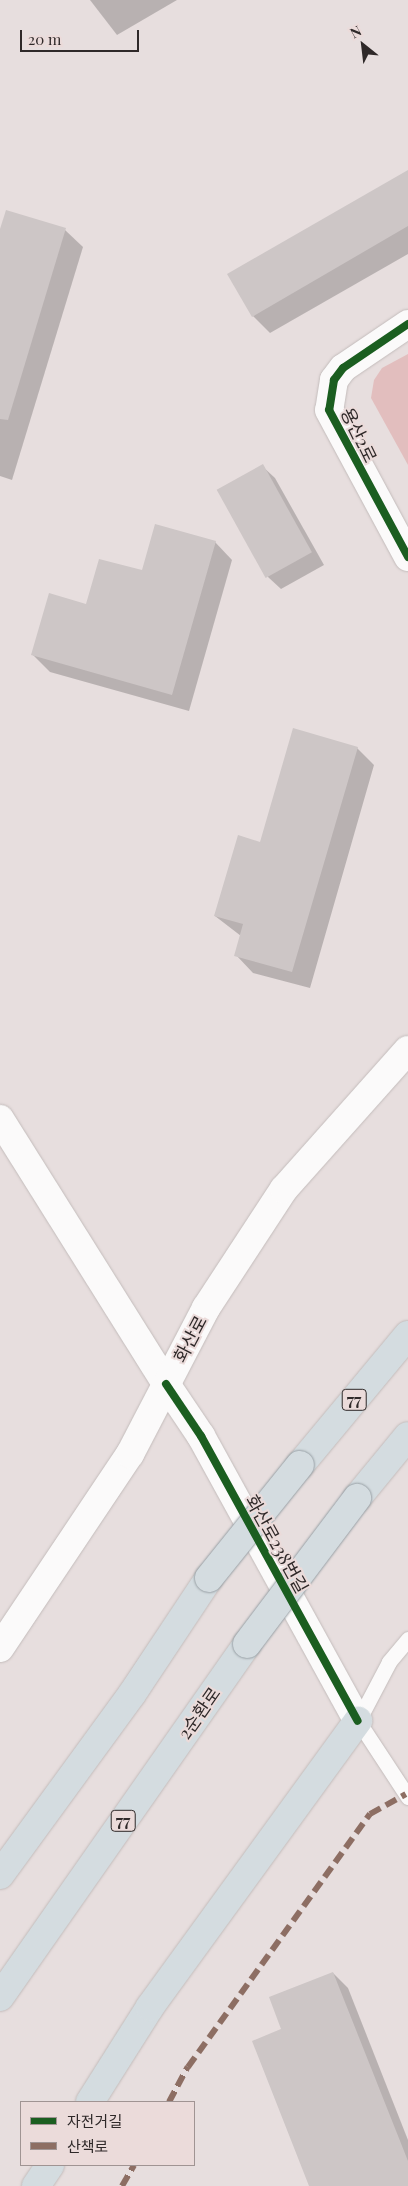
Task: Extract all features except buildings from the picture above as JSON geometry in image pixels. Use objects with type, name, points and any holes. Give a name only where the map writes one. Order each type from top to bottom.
[{"type":"highway","name":"77","points":[[0,1875],[132,1694],[209,1578],[408,1335]]},
{"type":"highway","name":"2순환로","points":[[0,1998],[247,1644],[357,1498],[408,1436]]},
{"type":"highway","points":[[0,1850],[132,1694]]},
{"type":"highway","points":[[91,2101],[150,2007],[358,1721]]},
{"type":"highway","points":[[36,2186],[49,2166]]},
{"type":"main road","name":"용산2로","points":[[408,324],[343,368],[334,380],[329,410],[408,557]]},
{"type":"main road","name":"화산로","points":[[0,1648],[130,1454],[206,1308],[284,1189],[408,1050]]},
{"type":"main road","name":"화산로238번길","points":[[0,1119],[166,1384],[201,1436],[358,1721]]},
{"type":"lane","points":[[358,1721],[389,1662],[408,1639]]},
{"type":"lane","name":"화산로238번길","points":[[358,1721],[408,1797]]},
{"type":"shaded area","points":[[408,354],[408,465],[371,398],[374,380],[382,368]]},
{"type":"marked path","points":[[170,2101],[188,2067],[370,1814],[406,1794]]},
{"type":"marked path","points":[[122,2186],[133,2166]]},
{"type":"cycle path","points":[[408,324],[343,368],[334,380],[329,410],[408,557]]},
{"type":"cycle path","points":[[166,1384],[201,1436],[358,1721]]}]
